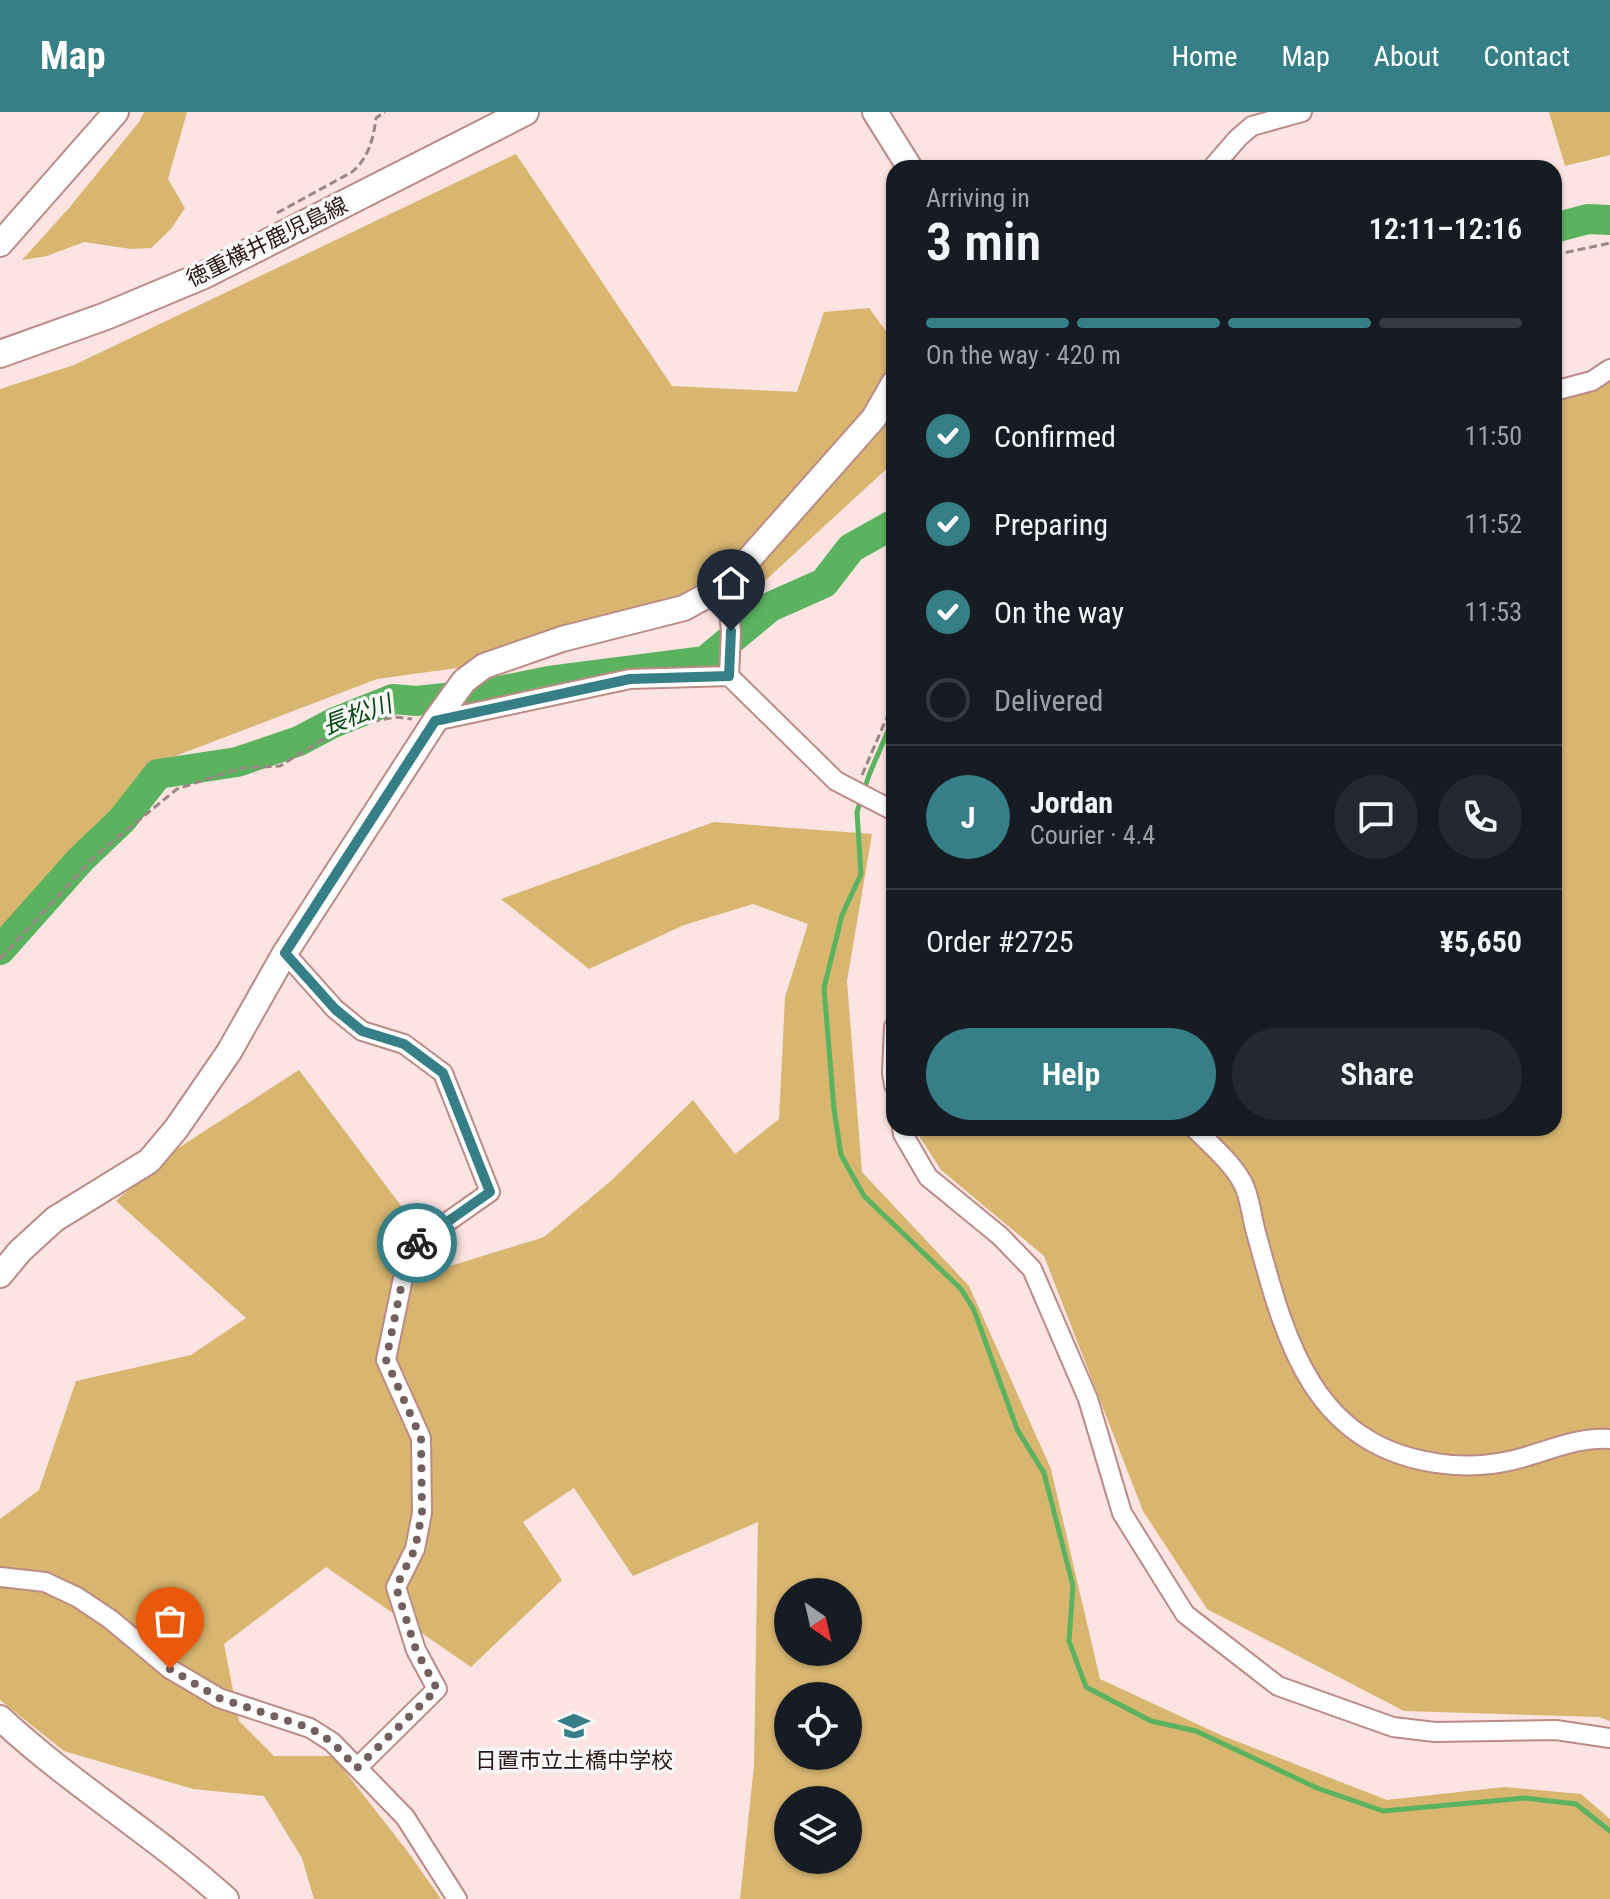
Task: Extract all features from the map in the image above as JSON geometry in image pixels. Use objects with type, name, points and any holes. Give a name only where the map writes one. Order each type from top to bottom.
[{"type":"main road","name":"徳重横井鹿児島線","points":[[0,354],[106,316],[204,275],[525,112]]},
{"type":"street","points":[[0,244],[116,112]]},
{"type":"street","points":[[875,112],[905,160]]},
{"type":"street","points":[[1219,160],[1252,126],[1302,112]]},
{"type":"street","points":[[1562,389],[1592,381],[1610,369]]},
{"type":"street","points":[[0,1275],[20,1251],[55,1219],[149,1161],[176,1129],[229,1052],[285,953],[464,681],[484,666],[562,639],[684,608],[726,585],[864,429],[886,395]]},
{"type":"street","points":[[726,585],[731,631],[730,669],[836,781],[886,807]]},
{"type":"street","points":[[439,716],[630,679],[730,669]]},
{"type":"street","points":[[285,953],[335,1009],[362,1031],[404,1044],[443,1073],[490,1192],[409,1249],[386,1360],[421,1438],[422,1513],[415,1549],[396,1587],[416,1650],[437,1689],[357,1768]]},
{"type":"street","points":[[904,1136],[928,1177],[1000,1236],[1032,1269],[1088,1399],[1122,1513],[1185,1614],[1278,1686],[1393,1727],[1435,1732],[1556,1730],[1610,1738]]},
{"type":"street","points":[[1203,1136],[1221,1153],[1245,1187],[1277,1308],[1295,1356],[1324,1402],[1348,1428],[1393,1453],[1436,1463],[1466,1465],[1507,1462],[1576,1442],[1610,1439]]},
{"type":"street","points":[[0,1577],[45,1582],[77,1597],[110,1619],[170,1669],[219,1698],[310,1728],[332,1742],[405,1817],[457,1899]]},
{"type":"street","points":[[0,1718],[33,1749],[137,1826],[226,1899]]},
{"type":"path","points":[[275,214],[352,172],[362,163],[372,142],[376,118],[385,112]]},
{"type":"path","points":[[1562,253],[1610,243]]},
{"type":"path","points":[[0,959],[96,855],[177,789],[241,768],[280,766],[343,727],[395,717],[439,716]]},
{"type":"path","points":[[863,796],[886,726]]},
{"type":"shaded area","points":[[144,112],[187,112],[168,179],[185,208],[171,229],[151,248],[131,249],[84,242],[47,256],[22,260],[69,208]]},
{"type":"shaded area","points":[[1549,112],[1610,112],[1610,155],[1565,166]]},
{"type":"shaded area","points":[[516,154],[672,386],[797,392],[824,312],[869,308],[886,331],[886,469],[757,588],[522,659],[377,679],[152,765],[0,940],[0,389],[74,365]]},
{"type":"shaded area","points":[[1610,379],[1610,1721],[1599,1717],[1404,1711],[1207,1609],[1143,1511],[1044,1256],[941,1170],[919,1136],[1562,1136],[1562,399]]},
{"type":"shaded area","points":[[714,822],[872,834],[847,981],[862,1172],[969,1286],[1051,1469],[1100,1679],[1223,1736],[1387,1800],[1504,1787],[1581,1794],[1610,1819],[1610,1899],[740,1899],[754,1765],[758,1522],[633,1576],[574,1488],[523,1522],[562,1580],[471,1667],[326,1567],[224,1644],[239,1721],[274,1756],[333,1756],[441,1899],[314,1899],[302,1858],[264,1796],[193,1789],[64,1751],[0,1700],[0,1519],[39,1490],[76,1381],[191,1355],[246,1318],[116,1201],[166,1156],[299,1070],[447,1267],[544,1237],[612,1180],[693,1100],[735,1154],[779,1119],[785,997],[808,924],[753,904],[684,925],[589,969],[501,899]]},
{"type":"waterway","name":"長松川","points":[[1562,226],[1588,219],[1610,220]]},
{"type":"waterway","name":"長松川","points":[[0,950],[81,859],[122,820],[158,774],[237,762],[299,741],[333,723],[393,699],[416,701],[484,694],[549,681],[705,661],[770,607],[824,583],[851,548],[886,528]]},
{"type":"waterway","points":[[886,736],[857,812],[861,874],[842,915],[824,988],[841,1155],[864,1196],[961,1289],[974,1310],[1017,1429],[1044,1473],[1073,1586],[1069,1641],[1086,1687],[1151,1721],[1196,1731],[1317,1788],[1383,1811],[1525,1798],[1576,1804],[1610,1831]]},
{"type":"way so far","points":[[170,1669],[219,1698],[310,1728],[332,1742],[357,1768],[437,1689],[416,1650],[396,1587],[415,1549],[422,1513],[421,1438],[386,1360],[409,1249],[417,1243]]},
{"type":"place","name":"日置市立土橋中学校","points":[[574,1726]]},
{"type":"route","points":[[417,1243],[490,1192],[443,1073],[404,1044],[362,1031],[335,1009],[285,953],[435,721],[630,679],[729,676],[731,631]]}]
